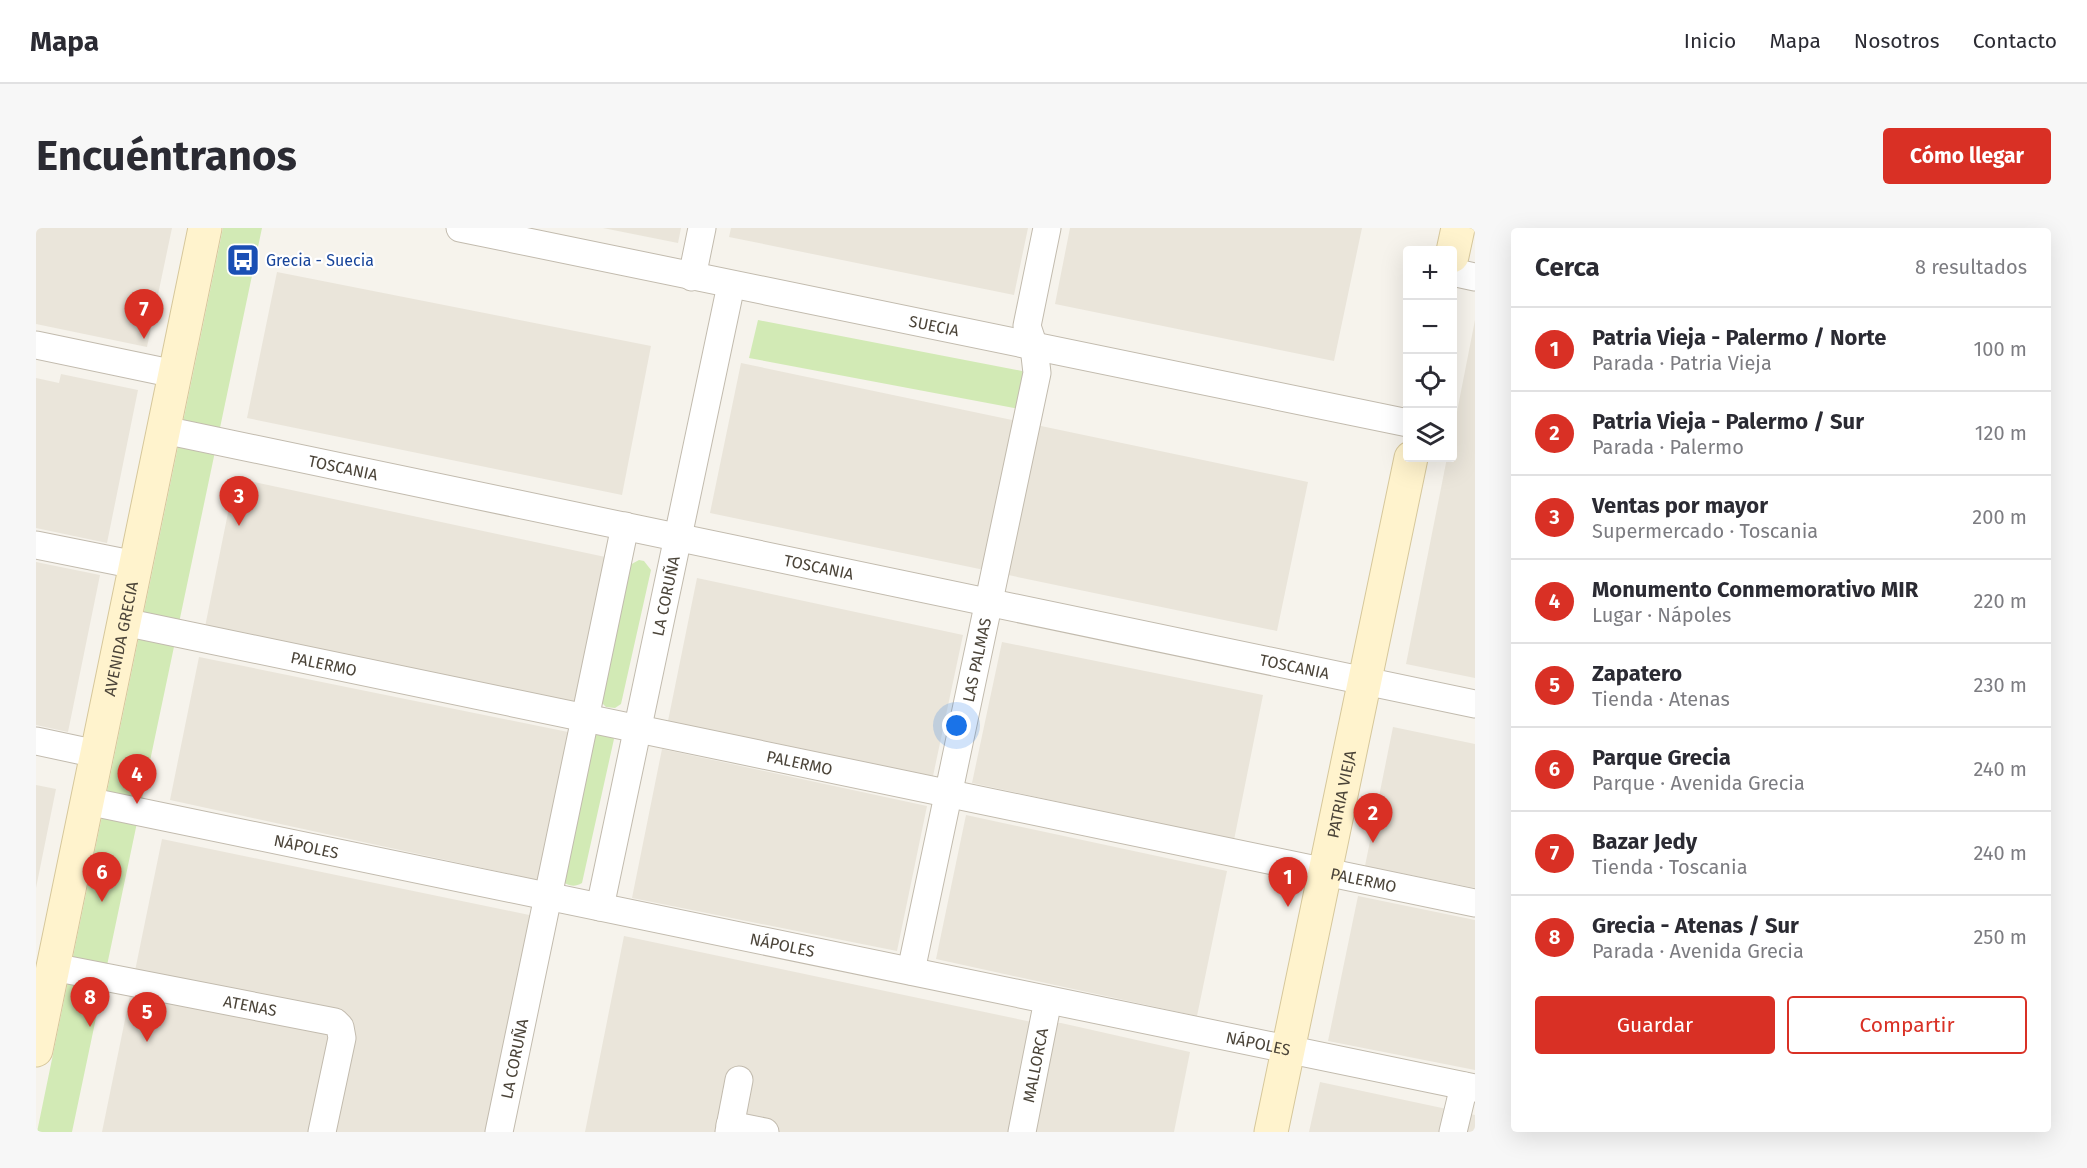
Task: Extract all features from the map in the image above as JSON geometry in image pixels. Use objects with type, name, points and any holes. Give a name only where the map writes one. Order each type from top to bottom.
[{"type":"main road","name":"AVENIDA GRECIA","points":[[36,1050],[46,982],[97,754],[205,228]]},
{"type":"main road","points":[[1454,246],[1458,228]]},
{"type":"main road","name":"PATRIA VIEJA","points":[[1271,1132],[1410,462]]},
{"type":"street","name":"SUECIA","points":[[460,228],[1403,422]]},
{"type":"street","points":[[692,277],[702,228]]},
{"type":"street","name":"LAS PALMAS","points":[[911,971],[1037,373],[1034,347],[1027,326],[1047,228]]},
{"type":"street","points":[[1457,273],[1475,277]]},
{"type":"street","name":"LA CORUÑA","points":[[600,907],[731,285]]},
{"type":"street","points":[[36,345],[175,374]]},
{"type":"street","name":"TOSCANIA","points":[[164,430],[1475,704]]},
{"type":"street","name":"LA CORUÑA","points":[[500,1132],[625,526]]},
{"type":"street","points":[[36,545],[136,565]]},
{"type":"street","name":"PALERMO","points":[[124,621],[1475,903]]},
{"type":"street","points":[[36,741],[97,754]]},
{"type":"street","name":"NÁPOLES","points":[[87,801],[1469,1087]]},
{"type":"street","name":"ATENAS","points":[[46,982],[335,1022],[340,1027],[342,1038],[322,1132]]},
{"type":"street","name":"MALLORCA","points":[[1022,1132],[1048,1000]]},
{"type":"street","points":[[739,1080],[730,1129],[765,1132]]},
{"type":"street","points":[[1453,1132],[1469,1087]]},
{"type":"shaded area","points":[[36,228],[172,228],[147,347],[36,324]]},
{"type":"shaded area","points":[[603,228],[681,228],[678,243]]},
{"type":"shaded area","points":[[731,228],[1028,228],[1014,295],[729,237]]},
{"type":"shaded area","points":[[1070,228],[1362,228],[1334,361],[1055,304]]},
{"type":"shaded area","points":[[277,272],[651,346],[622,495],[247,418]]},
{"type":"shaded area","points":[[1475,320],[1475,678],[1406,664],[1446,462],[1457,462],[1457,412]]},
{"type":"shaded area","points":[[741,363],[1308,482],[1277,631],[710,513]]},
{"type":"shaded area","points":[[61,374],[138,390],[107,543],[36,528],[36,378],[59,383]]},
{"type":"shaded area","points":[[235,478],[610,558],[579,704],[205,627]]},
{"type":"shaded area","points":[[36,562],[100,575],[68,732],[36,725]]},
{"type":"shaded area","points":[[697,578],[963,635],[933,776],[668,721]]},
{"type":"shaded area","points":[[1002,642],[1263,695],[1234,840],[972,783]]},
{"type":"shaded area","points":[[199,657],[573,733],[542,881],[170,800]]},
{"type":"shaded area","points":[[1393,727],[1475,744],[1475,888],[1365,866]]},
{"type":"shaded area","points":[[662,749],[927,806],[897,951],[632,898]]},
{"type":"shaded area","points":[[36,785],[56,789],[36,888]]},
{"type":"shaded area","points":[[966,815],[1227,871],[1197,1016],[936,959]]},
{"type":"shaded area","points":[[162,839],[534,916],[489,1132],[102,1132]]},
{"type":"shaded area","points":[[1358,896],[1475,920],[1475,1070],[1328,1041]]},
{"type":"shaded area","points":[[624,936],[1032,1022],[1061,1023],[1190,1052],[1174,1132],[585,1132]]},
{"type":"shaded area","points":[[1320,1082],[1475,1115],[1475,1132],[1309,1132]]},
{"type":"green space","points":[[223,228],[262,228],[72,1132],[37,1132]]},
{"type":"green space","points":[[758,320],[1027,372],[1019,409],[749,358]]},
{"type":"green space","points":[[639,560],[644,561],[651,570],[621,704],[615,708],[606,707],[602,703],[628,566]]},
{"type":"green space","points":[[596,731],[612,735],[614,739],[582,883],[571,885],[564,883],[591,735]]},
{"type":"place","name":"Grecia - Suecia","points":[[243,260]]},
{"type":"place","name":"Bazar Jedy","points":[[144,339]]},
{"type":"place","name":"Ventas por mayor","points":[[239,526]]},
{"type":"place","name":"Monumento Conmemorativo MIR","points":[[137,804]]},
{"type":"place","name":"Patria Vieja - Palermo / Sur","points":[[1373,843]]},
{"type":"place","name":"Parque Grecia","points":[[102,902]]},
{"type":"place","name":"Patria Vieja - Palermo / Norte","points":[[1288,907]]},
{"type":"place","name":"Grecia - Atenas / Sur","points":[[90,1027]]},
{"type":"place","name":"Zapatero","points":[[147,1042]]}]
